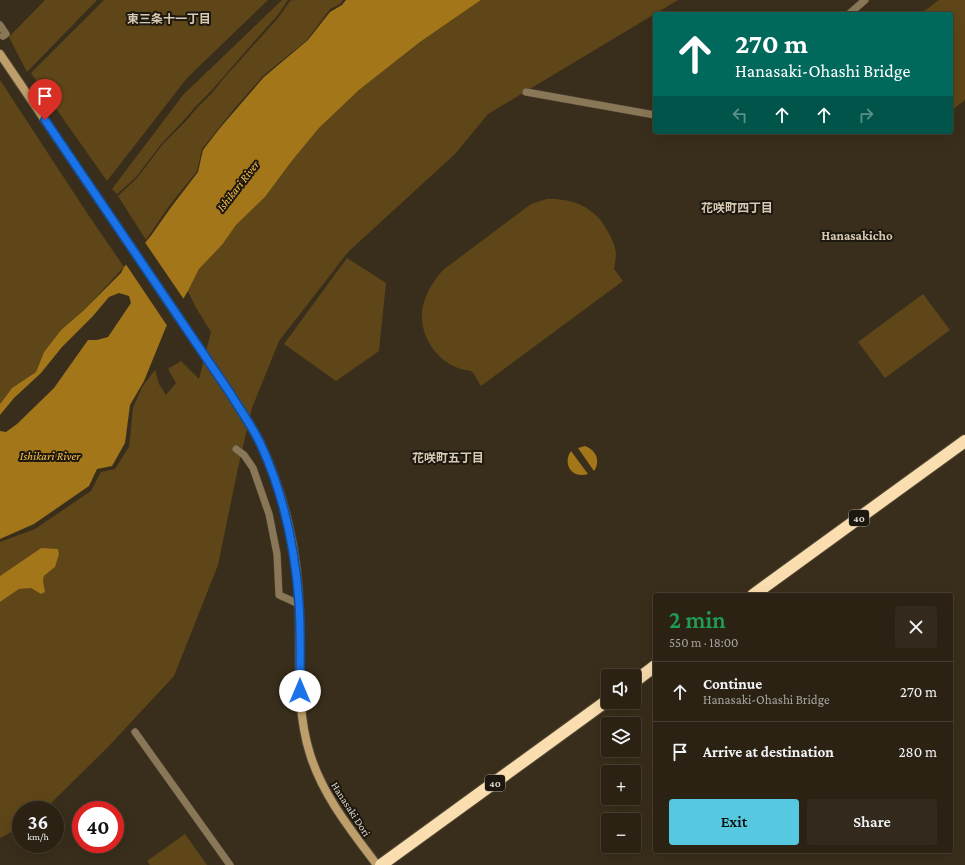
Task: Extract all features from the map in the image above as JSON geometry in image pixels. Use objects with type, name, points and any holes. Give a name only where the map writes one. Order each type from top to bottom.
[{"type":"highway","name":"40","points":[[756,593],[965,441]]},
{"type":"highway","points":[[641,677],[653,668]]},
{"type":"highway","name":"40","points":[[381,865],[601,705]]},
{"type":"street","points":[[851,12],[865,0]]},
{"type":"street","points":[[0,25],[6,34],[3,36]]},
{"type":"street","name":"Hanasaki Dori","points":[[1,55],[230,393],[261,444],[277,484],[287,518],[295,559],[299,604],[300,706],[304,733],[319,779],[330,800],[377,865]]},
{"type":"street","points":[[526,92],[653,115]]},
{"type":"street","points":[[236,449],[244,455],[252,468],[269,514],[277,554],[279,595],[299,604]]},
{"type":"street","points":[[135,732],[230,865]]},
{"type":"shaded area","points":[[45,0],[97,0],[27,72],[9,37]]},
{"type":"shaded area","points":[[104,0],[268,0],[187,78],[107,181],[31,73]]},
{"type":"shaded area","points":[[282,0],[288,0],[277,16],[211,91],[162,143],[136,177],[117,194],[112,189],[183,95]]},
{"type":"shaded area","points":[[343,0],[340,4],[330,9],[307,40],[264,75],[234,109],[202,149],[197,171],[169,206],[146,240],[118,196],[137,178],[163,144],[212,93],[279,17],[290,1]]},
{"type":"shaded area","points":[[481,0],[678,0],[658,12],[653,12],[653,15],[488,114],[455,154],[348,252],[279,341],[252,408],[218,565],[174,676],[108,747],[53,801],[12,801],[12,832],[0,838],[0,602],[19,589],[31,587],[41,594],[44,576],[55,567],[41,548],[0,576],[0,542],[35,529],[91,491],[101,472],[115,469],[129,447],[133,408],[142,387],[155,370],[159,384],[166,395],[176,383],[168,369],[181,361],[199,379],[211,332],[195,306],[188,291],[199,269],[222,245],[236,225],[265,197],[319,128],[359,90],[420,42]]},
{"type":"shaded area","points":[[939,0],[965,0],[965,100],[953,109],[953,12],[923,12]]},
{"type":"shaded area","points":[[0,80],[124,267],[83,311],[61,330],[44,352],[36,372],[12,388],[0,404]]},
{"type":"shaded area","points":[[547,199],[574,202],[596,215],[613,241],[616,253],[614,269],[623,281],[481,386],[471,371],[458,368],[450,364],[434,350],[429,343],[425,334],[422,317],[425,299],[433,283],[443,270],[531,204]]},
{"type":"shaded area","points":[[347,258],[386,283],[379,351],[336,381],[284,344]]},
{"type":"shaded area","points":[[923,294],[950,330],[885,378],[858,342]]},
{"type":"shaded area","points":[[185,834],[207,865],[150,865],[147,861]]},
{"type":"water","name":"Ishikari River","points":[[346,0],[481,0],[420,42],[359,90],[319,128],[265,197],[236,225],[222,245],[199,269],[188,291],[166,327],[144,381],[130,405],[125,443],[112,466],[97,469],[89,486],[34,524],[0,539],[0,431],[6,432],[17,424],[54,388],[88,340],[97,340],[108,337],[131,303],[129,296],[119,293],[109,297],[93,316],[62,347],[41,373],[14,398],[0,415],[0,404],[12,388],[36,372],[44,352],[61,330],[83,311],[121,273],[124,267],[150,237],[198,172],[203,150],[220,128],[264,77],[308,40],[330,12],[342,5]]},
{"type":"water","points":[[585,446],[595,453],[597,463],[594,471],[578,448]]},
{"type":"water","points":[[571,451],[588,474],[577,474],[570,469],[568,465],[568,456]]},
{"type":"water","points":[[41,548],[58,549],[59,554],[55,567],[44,576],[43,581],[45,592],[41,594],[31,588],[19,589],[0,602],[0,576]]},
{"type":"pier","points":[[144,241],[185,301],[168,327],[125,263]]},
{"type":"district","name":"東三条十一丁目","points":[[169,19]]},
{"type":"district","name":"花咲町四丁目","points":[[737,208]]},
{"type":"district","name":"Hanasakicho","points":[[857,235]]},
{"type":"district","name":"花咲町五丁目","points":[[448,458]]},
{"type":"route","points":[[45,120],[230,393],[261,444],[277,484],[287,518],[295,559],[299,604],[300,691]]}]
